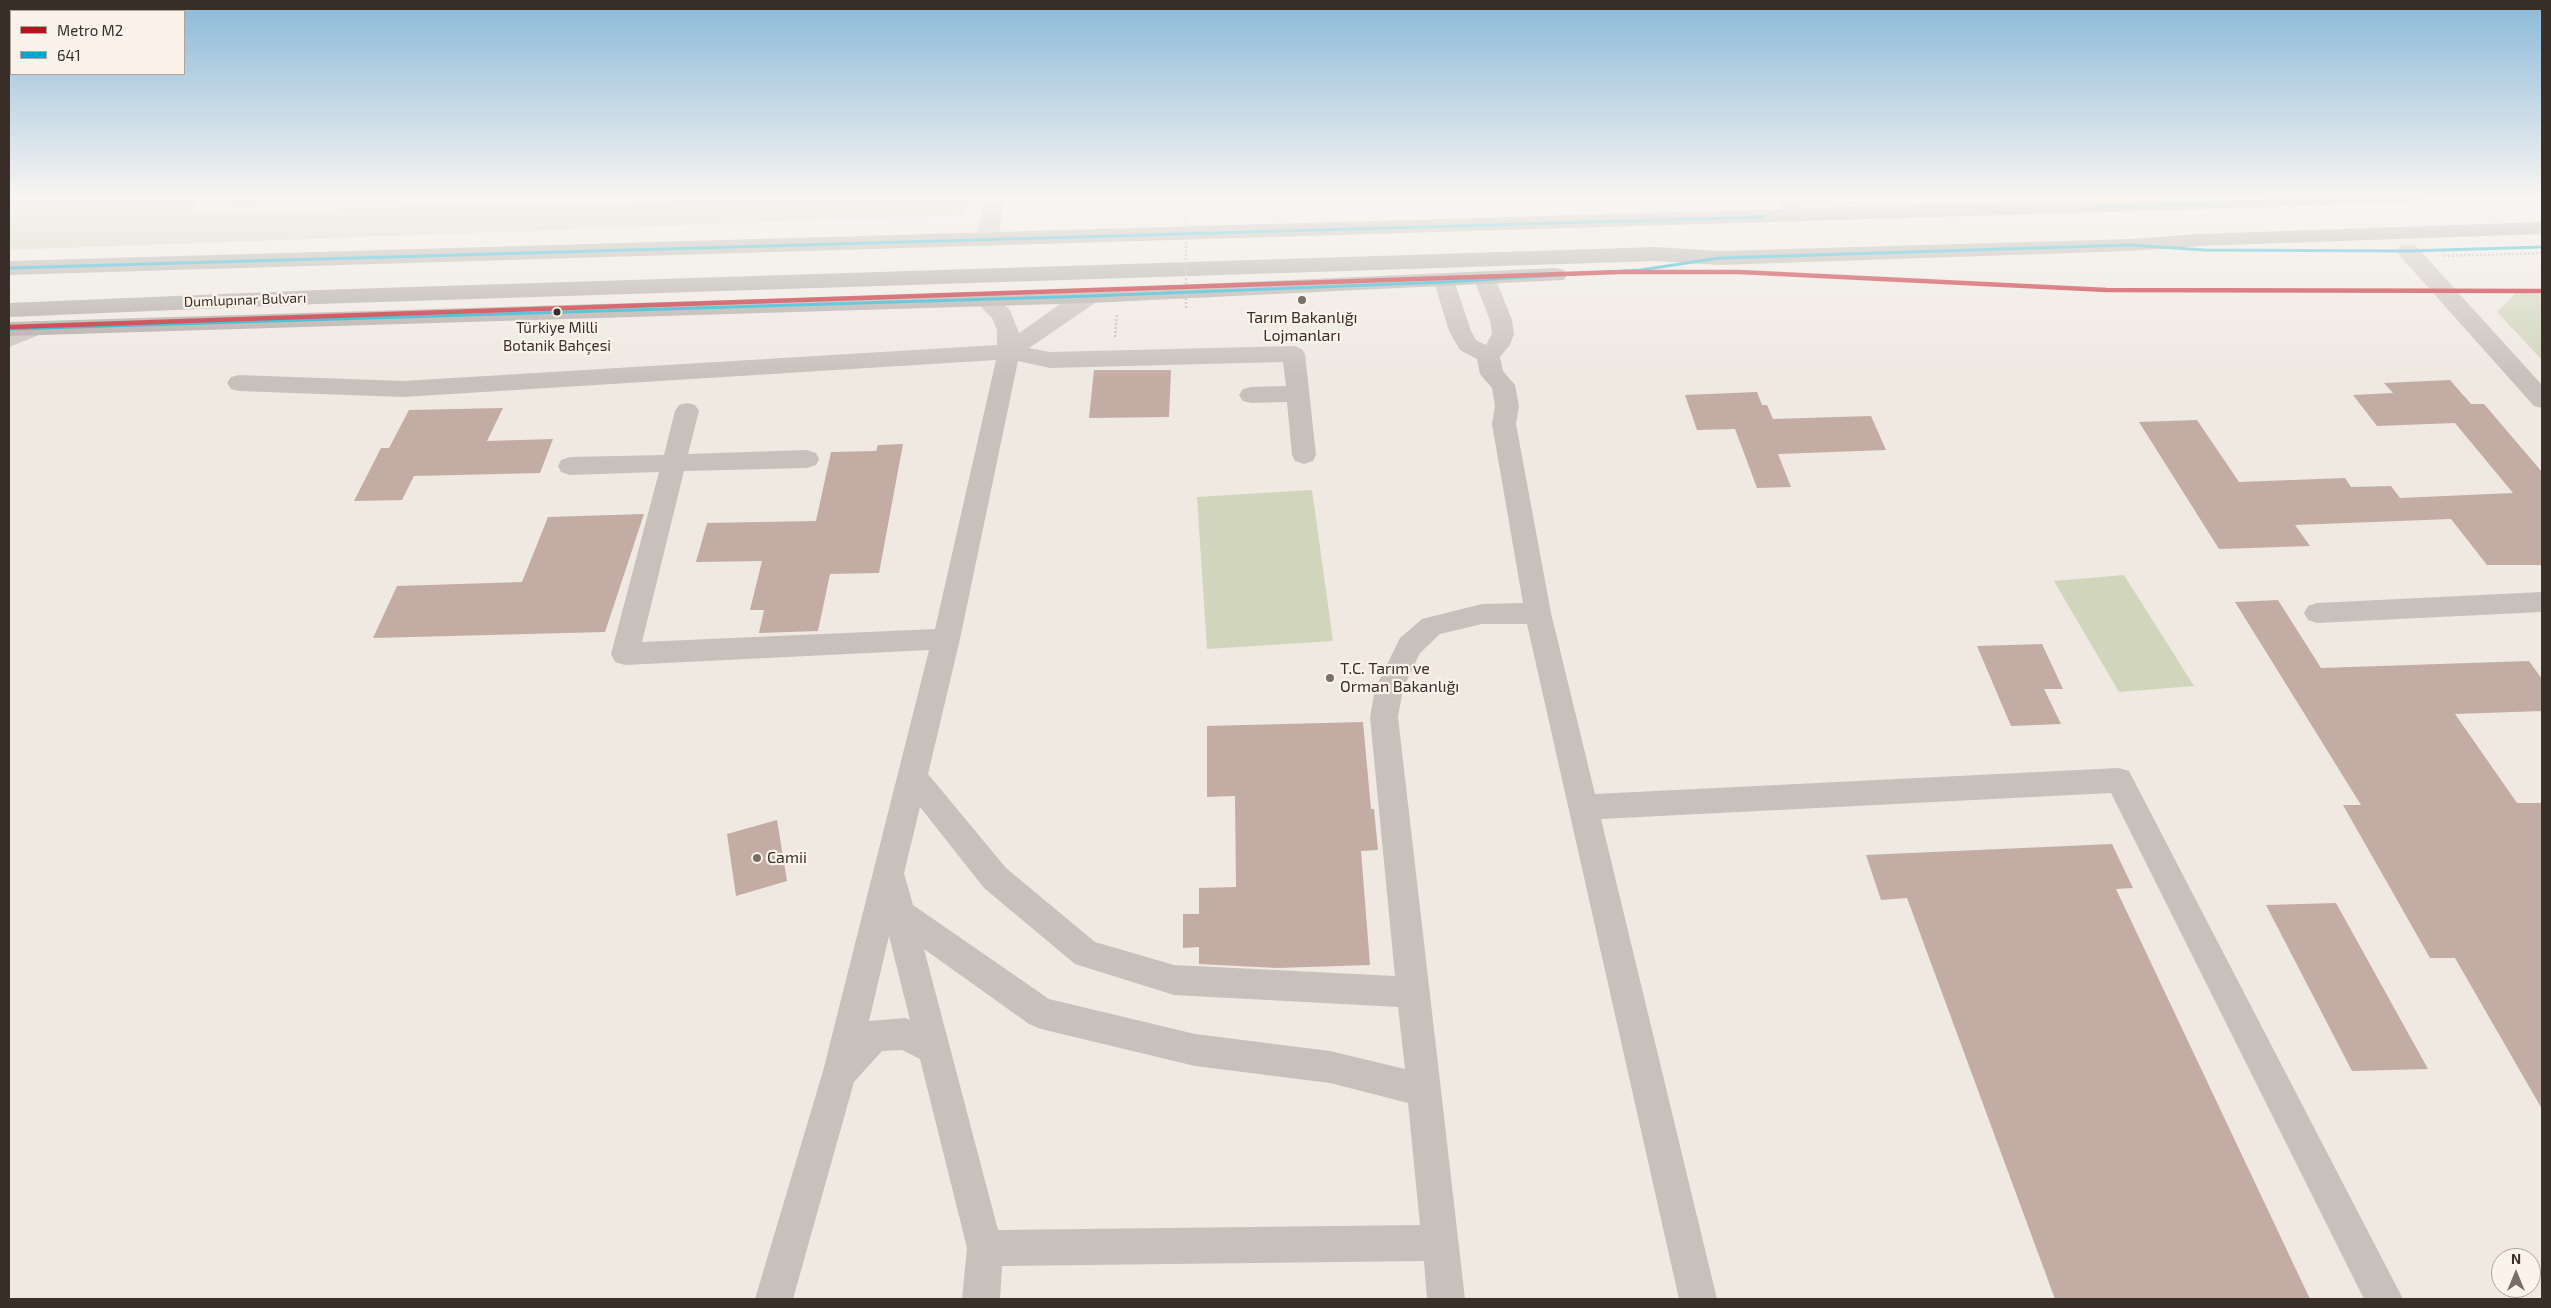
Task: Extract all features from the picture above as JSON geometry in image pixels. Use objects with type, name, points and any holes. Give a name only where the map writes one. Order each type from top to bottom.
[{"type":"highway","points":[[9,268],[392,257]]},
{"type":"highway","name":"Dumlupınar Bulvarı","points":[[9,310],[328,296],[1551,257]]},
{"type":"highway","name":"Dumlupınar Bulvarı","points":[[1701,257],[1749,257]]},
{"type":"highway","points":[[9,329],[985,300],[1445,282],[1641,270],[1719,258]]},
{"type":"street","points":[[2413,257],[2542,400]]},
{"type":"street","points":[[1485,280],[1501,320],[1503,334],[1490,365],[1486,385],[1491,408],[1504,424],[1538,613],[1698,1299]]},
{"type":"street","points":[[1445,282],[1460,331],[1468,345],[1490,365]]},
{"type":"street","points":[[1009,352],[1068,309],[1090,296]]},
{"type":"street","points":[[774,1299],[840,1071],[889,874],[946,639],[1009,352],[1008,330],[1002,315],[985,300]]},
{"type":"street","points":[[9,340],[36,328]]},
{"type":"street","points":[[238,383],[403,389],[1009,352],[1050,360],[1294,354],[1304,455]]},
{"type":"street","points":[[1251,395],[1297,394]]},
{"type":"street","points":[[687,411],[625,654],[946,639]]},
{"type":"street","points":[[570,466],[807,460]]},
{"type":"street","points":[[2316,613],[2542,602]]},
{"type":"street","points":[[1446,1299],[1384,717],[1389,688],[1410,646],[1432,626],[1482,614],[1538,613]]},
{"type":"street","points":[[912,776],[995,878],[1086,954],[1174,980],[1413,992]]},
{"type":"street","points":[[1582,807],[2119,780],[2384,1299]]},
{"type":"street","points":[[889,874],[985,1248],[981,1299]]},
{"type":"street","points":[[899,914],[1040,1013],[1194,1050],[1330,1067],[1424,1090]]},
{"type":"street","points":[[840,1071],[874,1035],[904,1034],[934,1049]]},
{"type":"street","points":[[985,1248],[1440,1243]]},
{"type":"path","points":[[1186,257],[1186,310]]},
{"type":"path","points":[[1114,359],[1118,309]]},
{"type":"green space","points":[[2516,293],[2542,294],[2542,360],[2497,312]]},
{"type":"green space","points":[[1312,490],[1333,641],[1207,649],[1197,497]]},
{"type":"green space","points":[[2124,575],[2194,686],[2119,692],[2054,581]]},
{"type":"building","points":[[1094,370],[1171,370],[1169,417],[1089,418]]},
{"type":"building","points":[[2450,380],[2471,404],[2484,404],[2542,472],[2542,565],[2487,565],[2451,519],[2295,525],[2310,546],[2219,549],[2139,422],[2197,420],[2239,482],[2345,478],[2351,487],[2391,486],[2400,498],[2513,493],[2455,423],[2377,426],[2353,395],[2393,393],[2384,383]]},
{"type":"building","points":[[1757,392],[1762,405],[1767,405],[1773,419],[1871,416],[1886,450],[1778,454],[1791,487],[1757,488],[1735,429],[1697,430],[1685,395]]},
{"type":"building","points":[[503,408],[487,441],[553,439],[540,473],[414,476],[402,500],[354,501],[381,448],[389,448],[409,410]]},
{"type":"building","points":[[903,444],[879,573],[830,574],[818,631],[759,633],[764,610],[750,610],[762,561],[696,562],[707,523],[816,521],[831,452],[876,451],[878,445]]},
{"type":"building","points":[[644,514],[605,632],[373,638],[397,586],[522,582],[548,517]]},
{"type":"building","points":[[2278,600],[2321,668],[2529,661],[2542,679],[2542,711],[2455,714],[2517,803],[2542,803],[2542,1109],[2455,958],[2430,958],[2343,805],[2361,805],[2235,602]]},
{"type":"building","points":[[2042,644],[2063,689],[2044,689],[2061,724],[2011,726],[1977,646]]},
{"type":"building","points":[[1363,722],[1371,809],[1374,809],[1378,850],[1361,851],[1370,965],[1277,968],[1199,964],[1199,947],[1183,948],[1183,914],[1199,914],[1199,888],[1236,887],[1235,796],[1207,797],[1207,726]]},
{"type":"building","name":"Camii","points":[[777,820],[787,881],[736,896],[727,834]]},
{"type":"building","points":[[2112,844],[2133,888],[2116,889],[2310,1299],[2055,1299],[1907,898],[1881,900],[1866,855]]},
{"type":"building","points":[[2336,903],[2428,1069],[2352,1071],[2266,905]]},
{"type":"metro line","name":"M2","points":[[9,327],[1620,272],[1739,272],[2107,290],[2542,291]]},
{"type":"transit line","name":"641","points":[[9,268],[386,257]]},
{"type":"transit line","name":"641","points":[[9,329],[1090,296],[1445,282],[1641,270],[1719,258],[1749,257]]},
{"type":"place","name":"Tarım Bakanlığı Lojmanları","points":[[1302,300]]},
{"type":"place","name":"Türkiye Milli Botanik Bahçesi","points":[[557,312]]},
{"type":"place","name":"T.C. Tarım ve Orman Bakanlığı","points":[[1330,678]]},
{"type":"place","name":"Camii","points":[[757,858]]}]
